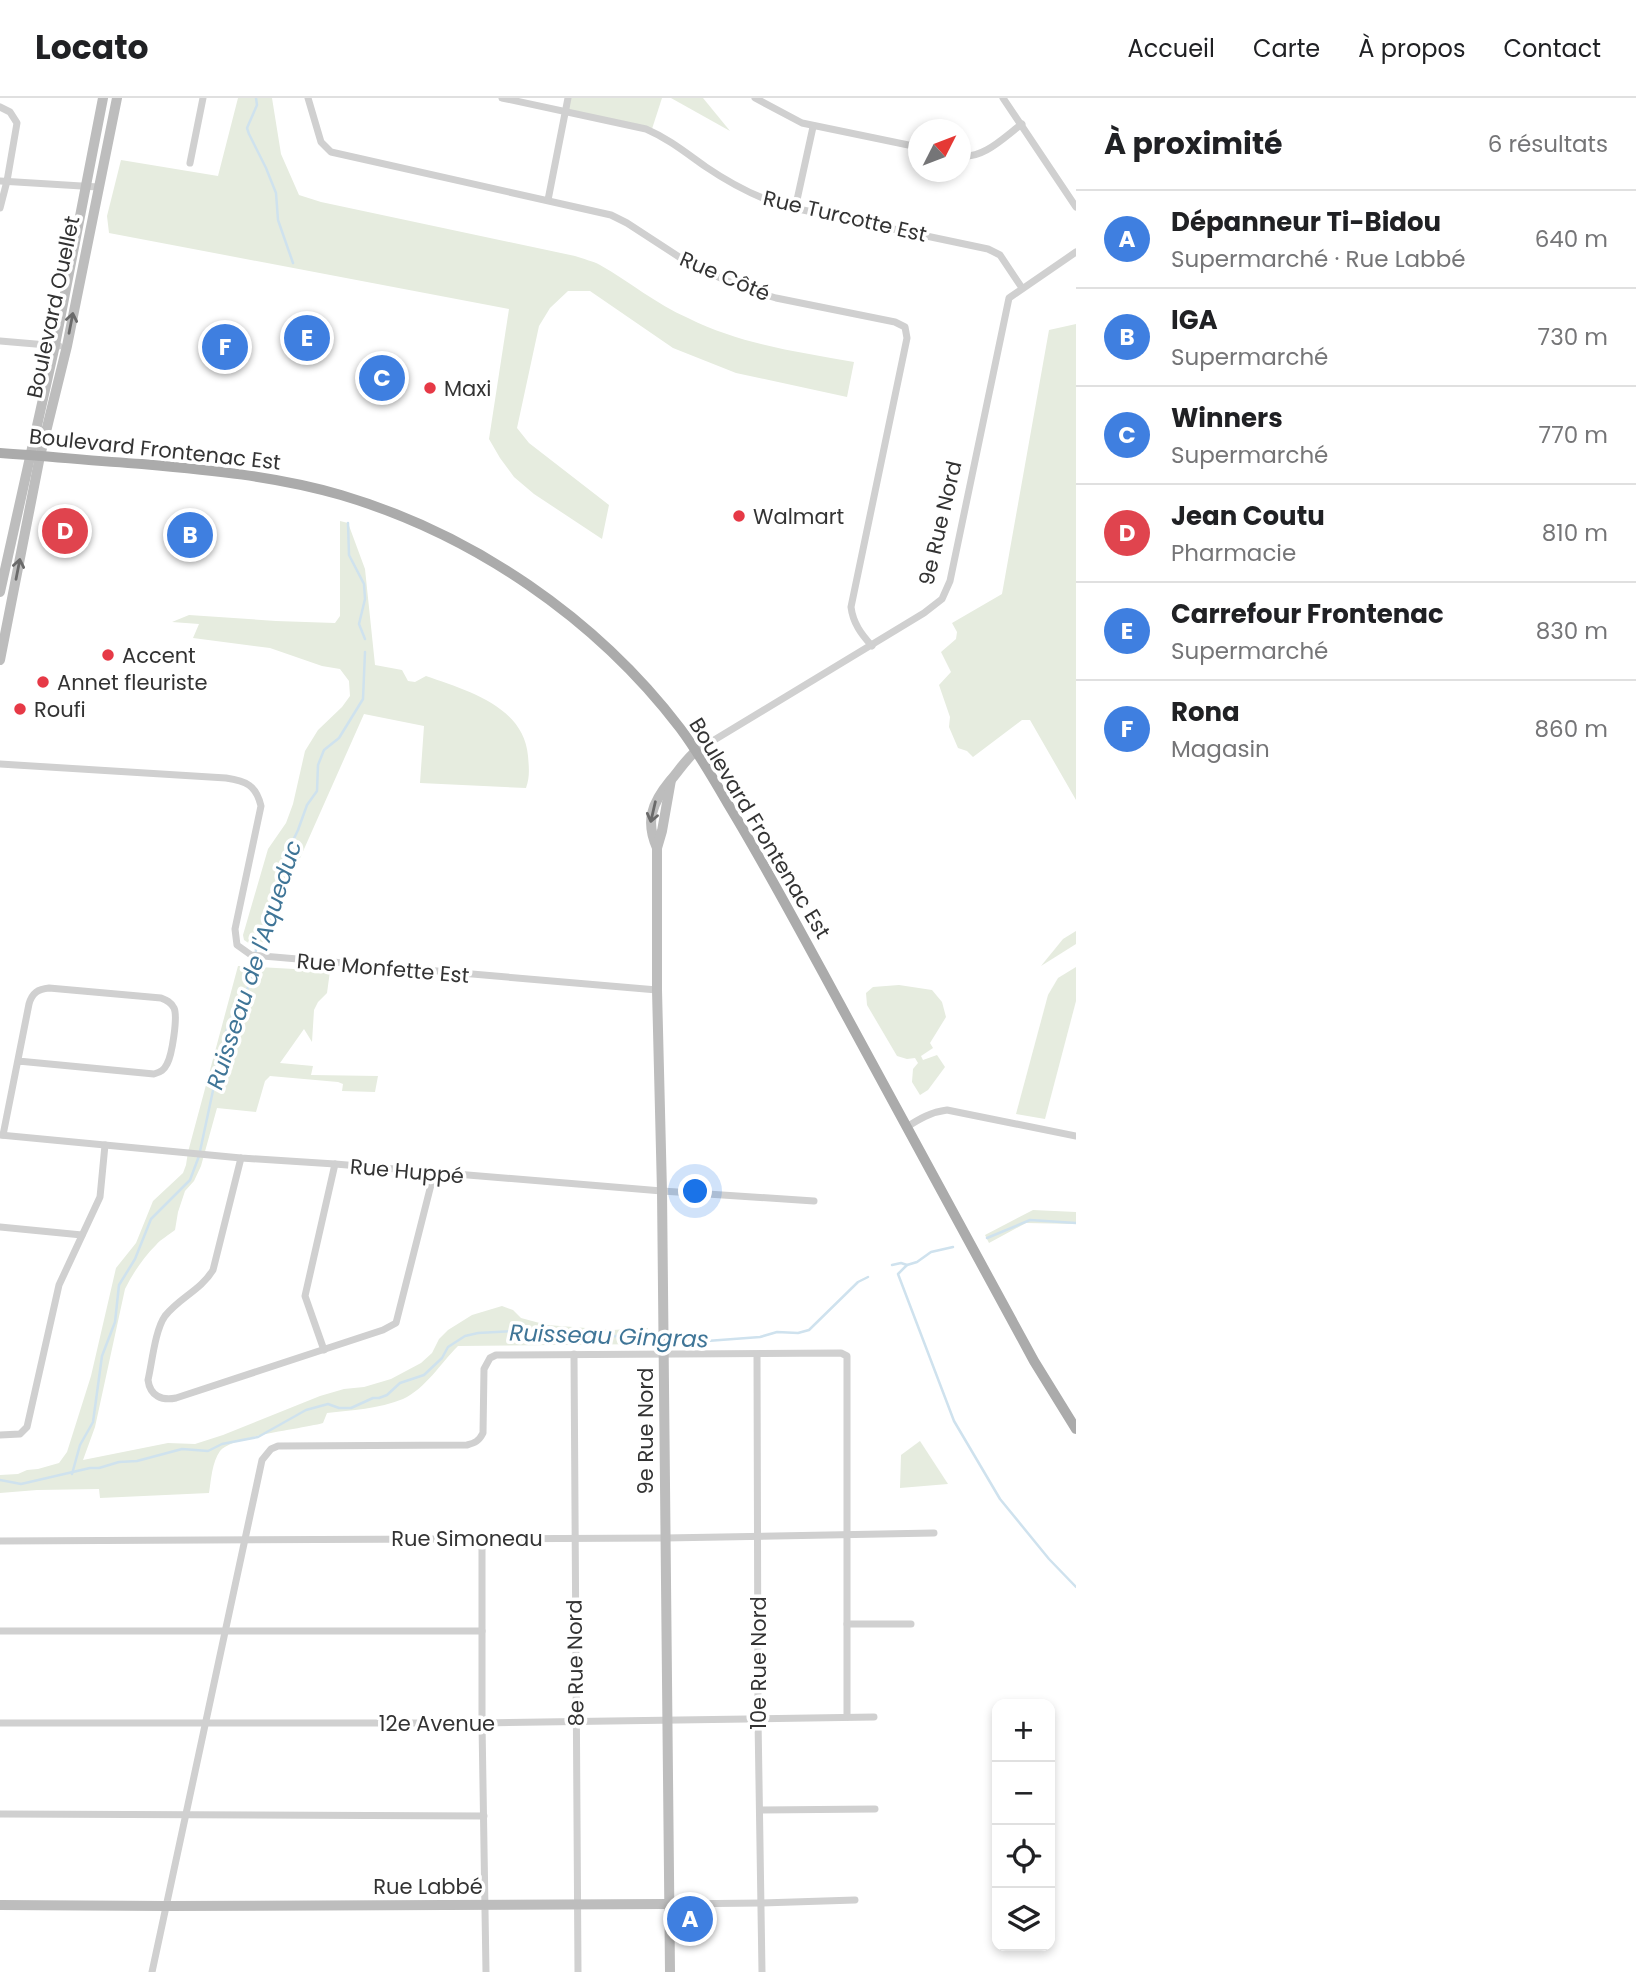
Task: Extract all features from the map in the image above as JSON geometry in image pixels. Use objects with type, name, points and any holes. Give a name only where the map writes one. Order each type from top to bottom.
[{"type":"main road","name":"Boulevard Frontenac Est","points":[[0,453],[194,468],[274,479],[339,494],[436,530],[495,563],[592,634],[642,683],[696,751],[776,888],[1040,1371],[1076,1429]]},
{"type":"street","name":"Boulevard Ouellet","points":[[0,660],[21,523],[103,98]]},
{"type":"street","name":"Boulevard Ouellet","points":[[36,455],[67,346],[117,98]]},
{"type":"street","points":[[190,163],[203,98]]},
{"type":"street","name":"Rue Côté","points":[[308,98],[321,142],[331,152],[618,218],[685,261],[746,289],[776,298],[895,322],[905,327],[906,338],[851,607],[853,619],[872,646]]},
{"type":"street","name":"Rue Turcotte Est","points":[[502,98],[646,129],[663,137],[733,184],[758,197],[795,209],[980,246],[1000,255],[1022,288]]},
{"type":"street","points":[[548,200],[568,98]]},
{"type":"street","points":[[755,98],[813,127],[908,145]]},
{"type":"street","points":[[1003,98],[1076,207]]},
{"type":"street","points":[[0,107],[10,112],[17,123],[3,181],[0,208]]},
{"type":"street","points":[[971,156],[984,152],[1022,124]]},
{"type":"street","points":[[795,209],[813,127]]},
{"type":"street","points":[[3,181],[98,187]]},
{"type":"street","name":"9e Rue Nord","points":[[670,1972],[657,848],[652,835],[652,810],[658,796],[682,764],[696,751],[872,646],[932,608],[946,595],[1009,298],[1076,252]]},
{"type":"street","points":[[0,341],[67,346]]},
{"type":"street","name":"Boulevard Ouellet","points":[[0,592],[21,523]]},
{"type":"street","name":"Rue Monfette Est","points":[[0,764],[226,778],[247,783],[259,795],[261,806],[235,937],[237,945],[251,955],[657,990]]},
{"type":"street","points":[[1,1135],[29,1004],[38,991],[49,988],[165,1000],[174,1008],[176,1018],[169,1061],[163,1070],[154,1074],[18,1061]]},
{"type":"street","points":[[907,1128],[927,1115],[947,1110],[1076,1136]]},
{"type":"street","name":"Rue Huppé","points":[[1,1135],[240,1158],[814,1201]]},
{"type":"street","points":[[0,1435],[15,1435],[27,1427],[59,1285],[100,1197],[105,1145]]},
{"type":"street","points":[[240,1158],[214,1270],[167,1314],[160,1325],[148,1380],[149,1386],[158,1397],[164,1399],[176,1398],[383,1330],[396,1323],[434,1173]]},
{"type":"street","points":[[324,1349],[305,1296],[335,1164]]},
{"type":"street","points":[[0,1227],[82,1235]]},
{"type":"street","name":"8e Rue Nord","points":[[574,1354],[578,1972]]},
{"type":"street","name":"10e Rue Nord","points":[[757,1354],[762,1972]]},
{"type":"street","points":[[152,1972],[262,1460],[271,1449],[278,1446],[474,1443],[483,1433],[484,1369],[490,1358],[496,1355],[844,1354],[848,1359],[848,1717]]},
{"type":"street","name":"Rue Simoneau","points":[[0,1541],[664,1538],[934,1533]]},
{"type":"street","points":[[482,1539],[486,1972]]},
{"type":"street","points":[[846,1624],[911,1624]]},
{"type":"street","points":[[0,1631],[482,1631]]},
{"type":"street","name":"12e Avenue","points":[[0,1723],[482,1723],[874,1717]]},
{"type":"street","points":[[760,1810],[875,1809]]},
{"type":"street","points":[[0,1814],[484,1816]]},
{"type":"street","name":"Rue Labbé","points":[[0,1905],[578,1906],[855,1900]]},
{"type":"shaded area","points":[[238,98],[272,98],[281,154],[299,195],[594,262],[665,306],[708,327],[769,346],[854,362],[847,397],[736,373],[673,348],[590,291],[568,291],[550,308],[539,326],[517,428],[529,443],[609,505],[602,539],[534,494],[514,477],[489,439],[509,309],[109,233],[107,216],[121,160],[218,176]]},
{"type":"shaded area","points":[[568,98],[662,98],[651,132],[565,112]]},
{"type":"shaded area","points":[[671,98],[703,98],[730,131]]},
{"type":"shaded area","points":[[1076,324],[1076,800],[1030,720],[1022,720],[973,757],[958,748],[949,727],[950,717],[939,685],[951,672],[941,652],[956,639],[957,632],[952,623],[1002,594],[1049,330]]},
{"type":"shaded area","points":[[340,521],[348,523],[365,569],[375,665],[402,670],[408,681],[415,682],[426,676],[458,687],[505,712],[524,739],[528,756],[528,780],[526,788],[420,783],[424,726],[364,714],[261,946],[253,946],[244,940],[243,935],[268,849],[286,823],[305,751],[318,730],[350,696],[349,681],[340,669],[322,666],[270,648],[193,638],[199,624],[172,622],[189,615],[335,623],[340,616]]},
{"type":"shaded area","points":[[1076,931],[1076,944],[1041,966],[1063,939]]},
{"type":"shaded area","points":[[238,966],[330,971],[327,993],[314,1010],[312,1042],[304,1029],[280,1063],[313,1066],[311,1075],[378,1076],[375,1092],[342,1091],[343,1084],[338,1082],[270,1076],[265,1081],[256,1112],[217,1108],[201,1166],[194,1181],[185,1191],[175,1230],[147,1255],[125,1289],[95,1427],[83,1460],[168,1443],[195,1444],[320,1396],[391,1379],[421,1363],[432,1353],[439,1339],[448,1330],[472,1315],[502,1306],[513,1310],[521,1318],[547,1325],[612,1330],[648,1328],[649,1344],[458,1346],[426,1382],[403,1399],[375,1407],[327,1413],[323,1423],[252,1437],[227,1446],[215,1460],[209,1493],[100,1498],[99,1489],[0,1493],[0,1475],[18,1474],[59,1463],[67,1452],[91,1376],[116,1268],[136,1243],[153,1201],[183,1173],[186,1165]]},
{"type":"shaded area","points":[[1076,967],[1076,1001],[1045,1119],[1016,1114],[1048,995],[1058,978]]},
{"type":"shaded area","points":[[899,985],[932,990],[942,1002],[946,1017],[930,1043],[933,1048],[921,1056],[923,1060],[937,1055],[945,1067],[928,1090],[920,1095],[912,1082],[913,1069],[918,1063],[915,1058],[897,1056],[867,1005],[866,993],[873,987]]},
{"type":"shaded area","points":[[1033,1210],[1076,1212],[1076,1224],[1026,1223],[989,1243],[985,1235]]},
{"type":"shaded area","points":[[920,1441],[948,1484],[900,1488],[901,1455]]},
{"type":"waterway","points":[[256,98],[257,105],[247,128],[276,193],[278,220],[293,263]]},
{"type":"waterway","name":"Ruisseau de l'Aqueduc","points":[[348,523],[349,555],[364,584],[365,599],[359,624],[365,639]]},
{"type":"waterway","name":"Ruisseau de l'Aqueduc","points":[[72,1474],[80,1445],[93,1422],[102,1356],[115,1322],[119,1285],[135,1259],[151,1219],[190,1180],[199,1156],[224,1039],[230,1020],[255,975],[256,947],[276,898],[289,849],[307,805],[317,791],[318,765],[324,750],[339,738],[363,699],[365,652]]},
{"type":"waterway","name":"Ruisseau Gingras","points":[[987,1238],[1030,1220],[1076,1223]]},
{"type":"waterway","name":"Ruisseau Gingras","points":[[892,1265],[907,1265],[917,1262],[931,1252],[953,1247]]},
{"type":"waterway","points":[[907,1265],[898,1274],[954,1421],[1000,1499],[1049,1559],[1076,1587]]},
{"type":"waterway","name":"Ruisseau Gingras","points":[[666,1337],[707,1341],[809,1330],[858,1282],[868,1277]]},
{"type":"waterway","name":"Ruisseau Gingras","points":[[0,1480],[21,1484],[119,1462],[137,1461],[182,1449],[208,1451],[222,1444],[258,1437],[306,1410],[328,1404],[351,1408],[387,1395],[400,1383],[424,1375],[442,1358],[448,1347],[465,1336],[478,1333],[534,1330],[579,1337],[617,1336],[638,1341],[659,1336]]},
{"type":"place","name":"Carrefour Frontenac","points":[[307,338]]},
{"type":"place","name":"Rona","points":[[225,347]]},
{"type":"place","name":"Winners","points":[[382,378]]},
{"type":"place","name":"Maxi","points":[[430,388]]},
{"type":"place","name":"Walmart","points":[[739,516]]},
{"type":"place","name":"Jean Coutu","points":[[65,531]]},
{"type":"place","name":"IGA","points":[[190,535]]},
{"type":"place","name":"Accent","points":[[108,655]]},
{"type":"place","name":"Annet fleuriste","points":[[43,682]]},
{"type":"place","name":"Roufi","points":[[20,709]]},
{"type":"place","name":"Dépanneur Ti-Bidou","points":[[690,1919]]}]
